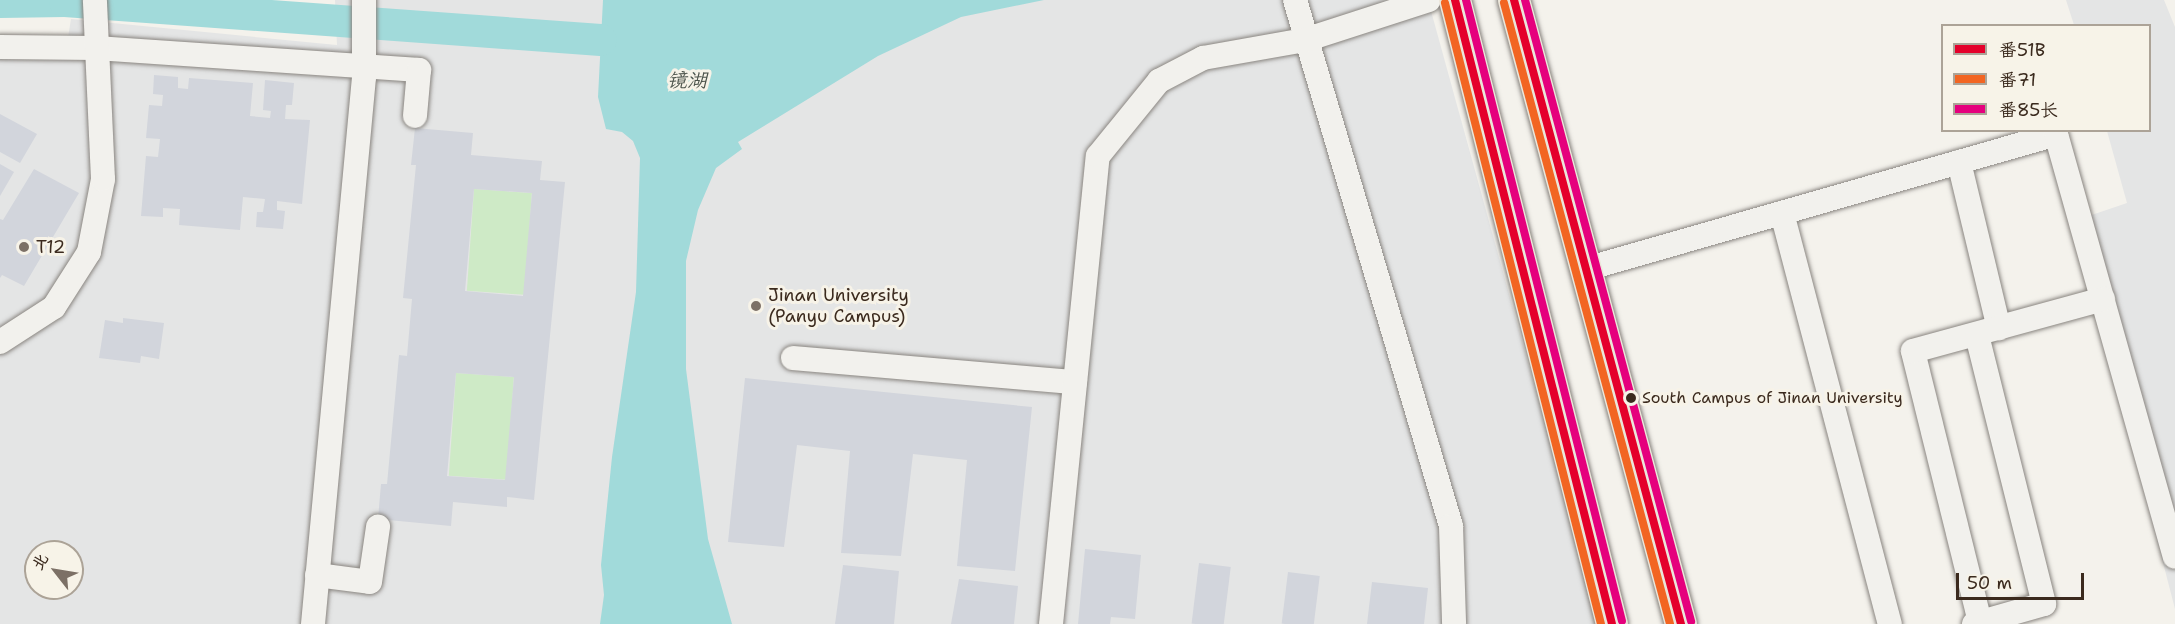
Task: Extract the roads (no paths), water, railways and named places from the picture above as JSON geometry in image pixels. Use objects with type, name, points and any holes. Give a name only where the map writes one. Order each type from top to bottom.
[{"type":"main road","points":[[1455,0],[1612,624]]},
{"type":"main road","points":[[1514,0],[1681,624]]},
{"type":"street","points":[[0,342],[54,307],[89,252],[103,179],[95,0]]},
{"type":"street","points":[[312,624],[365,56],[364,0]]},
{"type":"street","points":[[1295,0],[1451,526],[1455,624]]},
{"type":"street","points":[[1051,624],[1098,156],[1159,81],[1203,58],[1305,40],[1429,0]]},
{"type":"street","points":[[0,47],[365,56],[419,70],[415,116]]},
{"type":"street","points":[[1586,268],[2056,134],[2175,556]]},
{"type":"street","points":[[1959,162],[2000,328]]},
{"type":"street","points":[[1782,213],[1890,624]]},
{"type":"street","points":[[1977,335],[2044,604],[1977,623],[1913,351],[2103,299]]},
{"type":"street","points":[[793,358],[1075,382]]},
{"type":"street","points":[[317,575],[370,582],[378,527]]},
{"type":"water","name":"镜湖","points":[[603,0],[1044,0],[961,17],[878,56],[738,142],[742,149],[716,168],[698,210],[686,261],[686,369],[708,539],[732,624],[600,624],[604,595],[601,565],[612,457],[636,292],[640,158],[633,141],[622,132],[606,129],[598,97]]},
{"type":"waterway","points":[[0,2],[65,1],[601,40]]},
{"type":"place","name":"T12","points":[[24,247]]},
{"type":"place","name":"Jinan University (Panyu Campus)","points":[[756,306]]},
{"type":"place","name":"South Campus of Jinan University","points":[[1631,398]]}]
